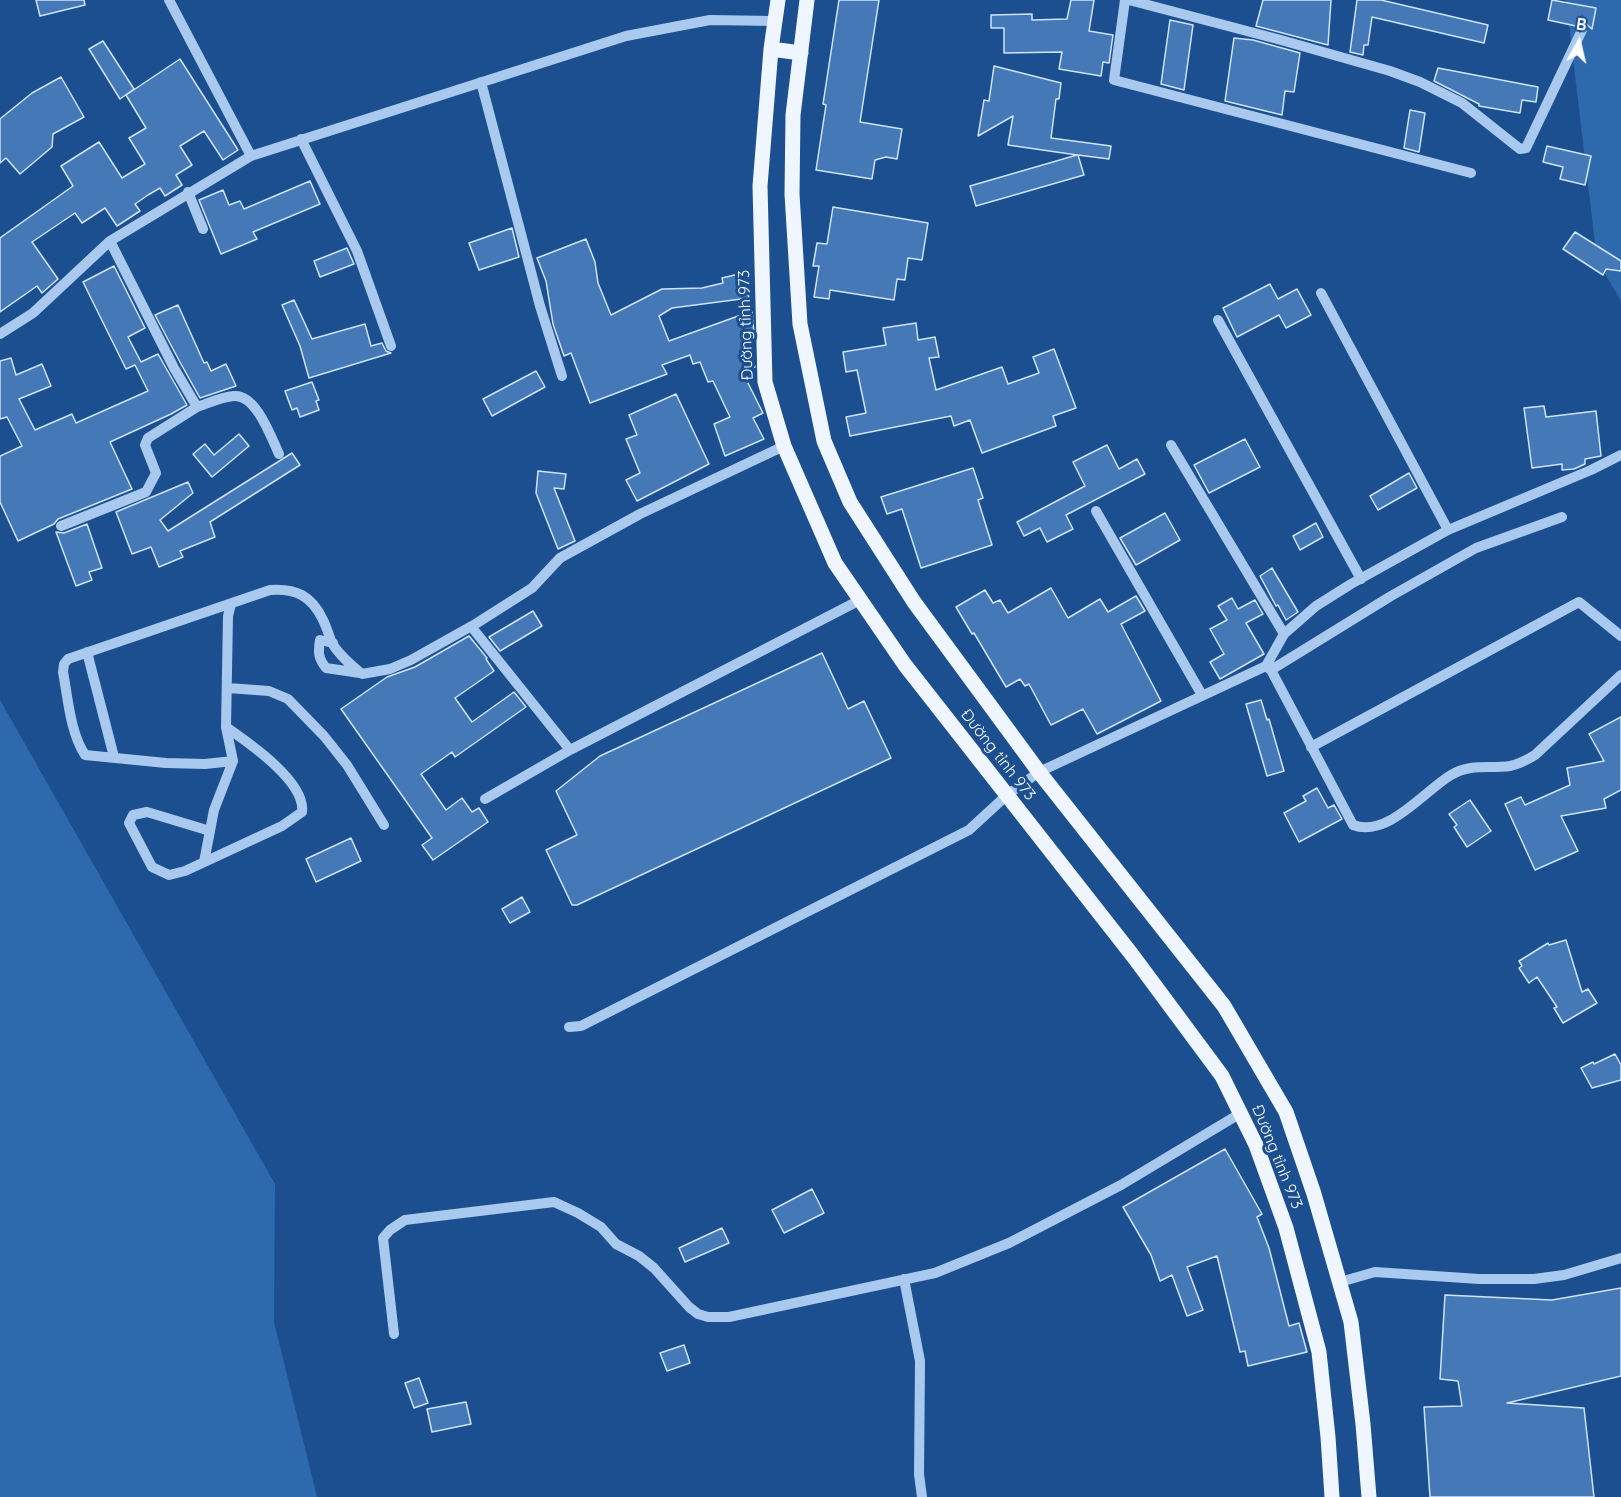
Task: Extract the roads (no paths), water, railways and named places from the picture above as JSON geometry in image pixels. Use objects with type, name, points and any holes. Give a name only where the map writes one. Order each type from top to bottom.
[{"type":"main road","name":"Đường tỉnh 973","points":[[778,0],[771,49],[760,186],[765,382],[784,446],[835,562],[860,600],[905,665],[1216,1067],[1241,1113],[1256,1145],[1286,1228],[1319,1352],[1332,1497]]},
{"type":"main road","name":"Đường tỉnh 973","points":[[807,0],[793,115],[792,194],[800,324],[824,441],[850,502],[914,602],[1039,772],[1224,1006],[1286,1112],[1314,1194],[1352,1322],[1369,1497]]},
{"type":"main road","points":[[771,49],[801,53]]},
{"type":"street","points":[[169,0],[251,156]]},
{"type":"street","points":[[1471,173],[1114,80],[1127,0],[1281,40],[1420,82],[1462,103],[1520,149],[1526,148],[1582,30]]},
{"type":"street","points":[[0,334],[33,313],[110,241],[251,156],[626,36],[710,20],[774,21]]},
{"type":"street","points":[[481,82],[540,306],[562,376]]},
{"type":"street","points":[[302,139],[357,251],[391,346]]},
{"type":"street","points":[[188,192],[203,229]]},
{"type":"street","points":[[110,241],[174,368],[197,406]]},
{"type":"street","points":[[1321,293],[1448,530]]},
{"type":"street","points":[[1218,320],[1361,579]]},
{"type":"street","points":[[62,526],[146,492],[155,477],[156,470],[145,445],[148,438],[197,406],[236,395],[246,398],[257,409],[279,453]]},
{"type":"street","points":[[1171,445],[1284,634]]},
{"type":"street","points":[[333,643],[320,640],[318,652],[326,668],[362,674],[390,669],[411,660],[477,623],[532,588],[560,558],[640,514],[784,446]]},
{"type":"street","points":[[1268,668],[1284,634],[1316,606],[1448,530],[1591,470],[1621,455]]},
{"type":"street","points":[[1096,511],[1202,695]]},
{"type":"street","points":[[568,1027],[581,1026],[969,830],[1006,795],[1039,772],[1202,695],[1268,668],[1476,548],[1562,517]]},
{"type":"street","points":[[232,761],[205,764],[166,763],[85,755],[73,720],[63,672],[64,664],[68,659],[87,652],[270,590],[287,589],[303,594],[322,617],[333,643],[351,665],[362,674]]},
{"type":"street","points":[[485,799],[570,750],[860,600]]},
{"type":"street","points":[[1311,747],[1579,602],[1621,636]]},
{"type":"street","points":[[204,862],[214,810],[232,761],[226,727],[228,616],[231,604]]},
{"type":"street","points":[[474,630],[570,750]]},
{"type":"street","points":[[87,652],[114,757]]},
{"type":"street","points":[[1268,668],[1353,825],[1363,829],[1377,826],[1396,816],[1458,771],[1472,766],[1508,766],[1523,762],[1535,755],[1621,675]]},
{"type":"street","points":[[228,688],[269,691],[288,699],[324,736],[347,765],[384,825]]},
{"type":"street","points":[[210,831],[147,812],[133,815],[129,823],[152,867],[169,875],[185,871],[282,826],[302,812],[303,804],[295,788],[273,763],[226,727]]},
{"type":"street","points":[[394,1334],[383,1238],[405,1220],[555,1202],[601,1227],[615,1244],[639,1256],[654,1268],[698,1314],[708,1317],[729,1317],[935,1273],[1009,1243],[1121,1185],[1241,1113]]},
{"type":"street","points":[[1340,1282],[1375,1272],[1534,1280],[1564,1275],[1621,1258]]},
{"type":"street","points":[[904,1279],[920,1361],[919,1473],[922,1497]]}]
